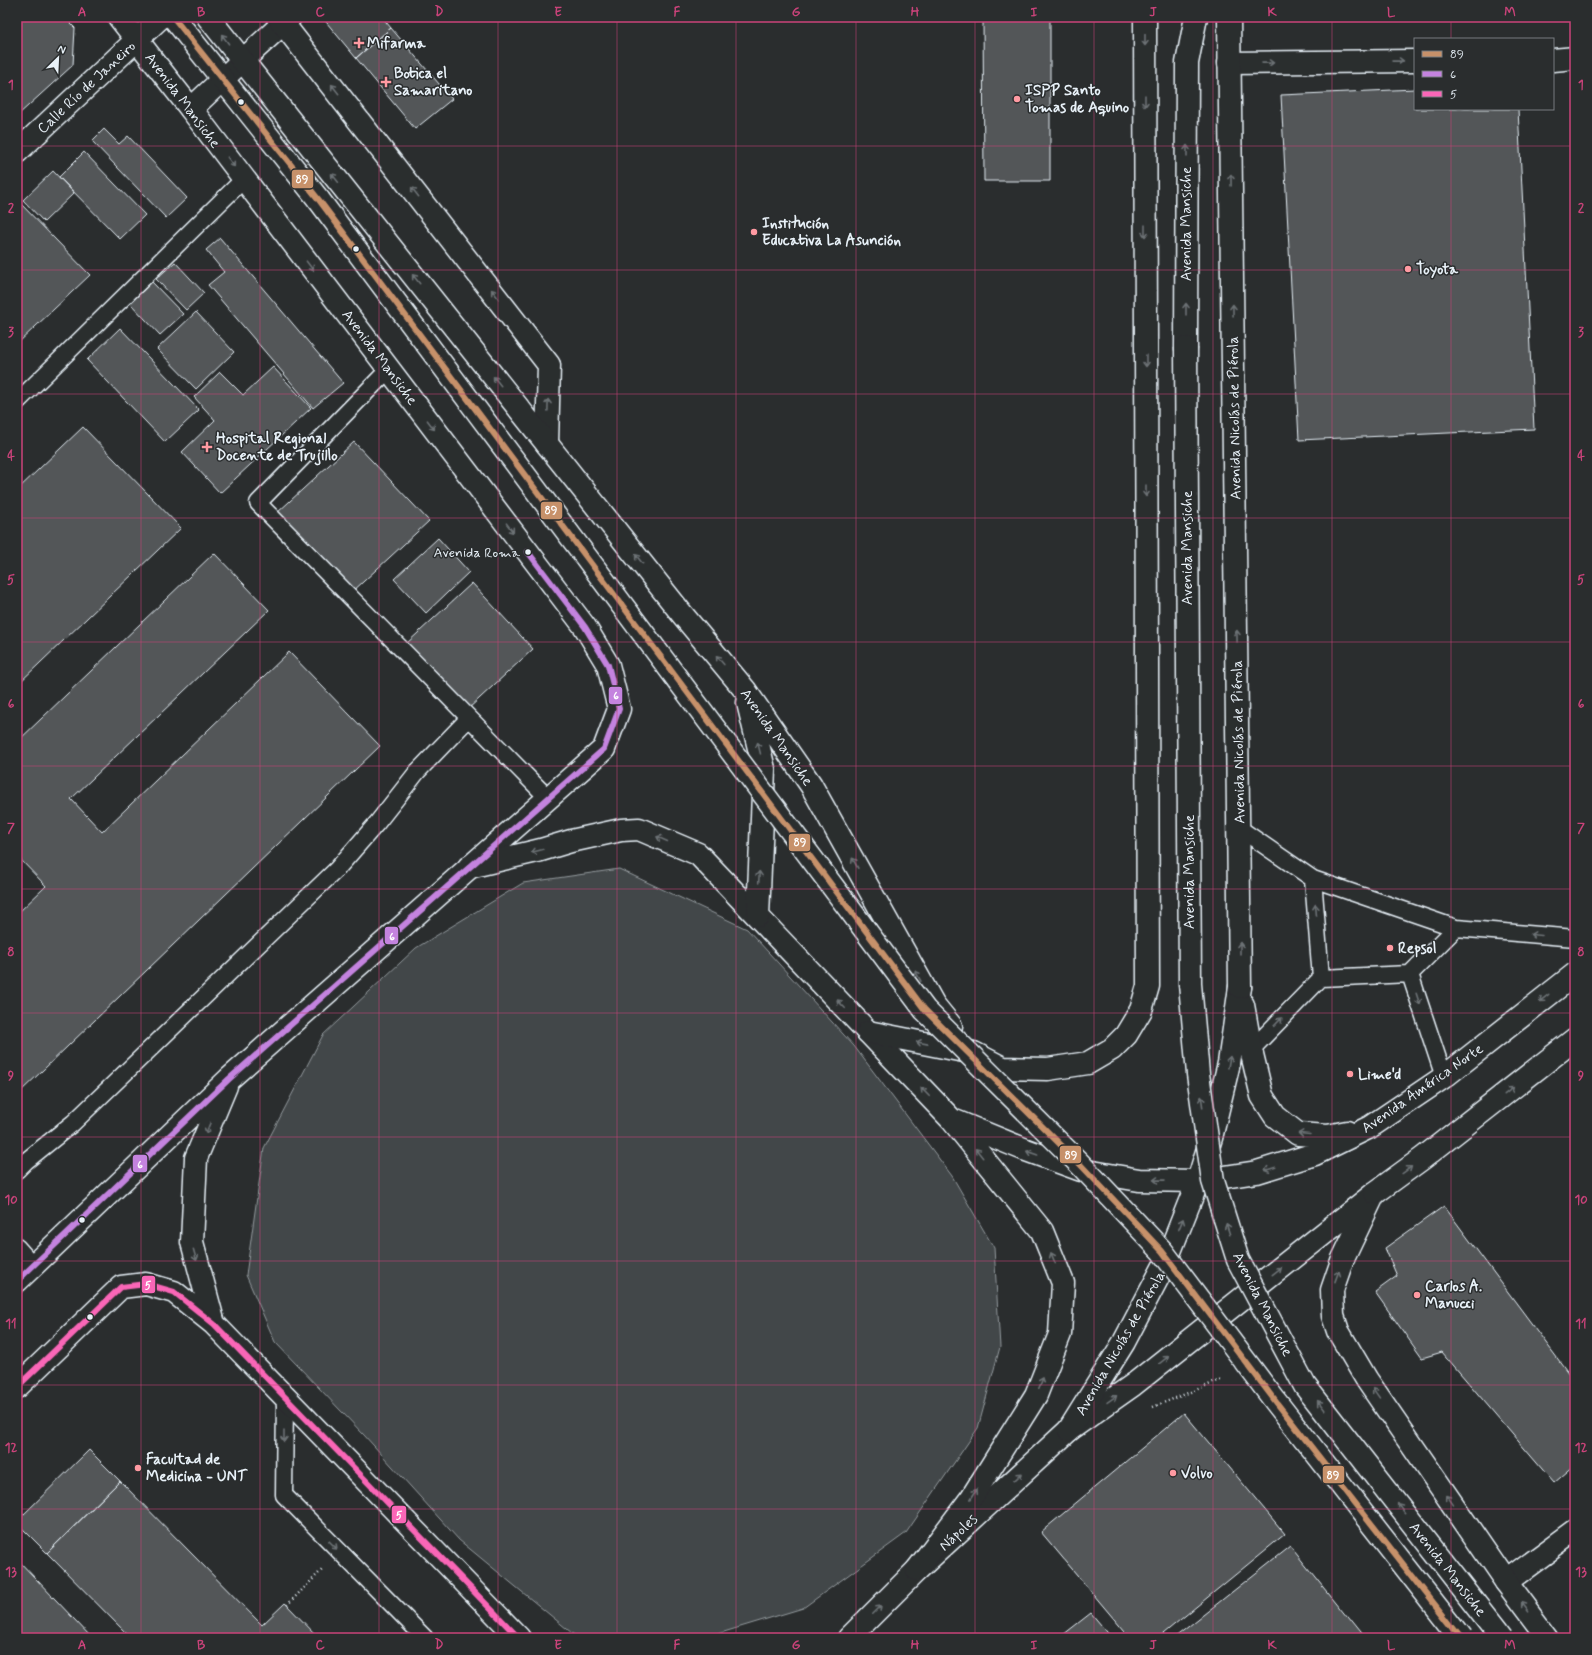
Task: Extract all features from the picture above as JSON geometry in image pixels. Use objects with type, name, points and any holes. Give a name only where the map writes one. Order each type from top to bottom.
[{"type":"main road","name":"Avenida Mansiche","points":[[119,17],[191,109],[585,627],[608,665],[619,709],[604,749],[548,798]]},
{"type":"main road","name":"Calle Río de Janeiro","points":[[17,152],[161,17]]},
{"type":"main road","points":[[173,17],[319,200],[925,1010],[1078,1162],[1162,1252],[1271,1395],[1461,1638]]},
{"type":"main road","name":"Avenida Mansiche","points":[[208,17],[242,62],[682,614],[745,690],[811,785],[934,1005],[974,1053]]},
{"type":"main road","points":[[868,1032],[974,1053],[1003,1068],[1048,1069],[1088,1063],[1112,1049],[1126,1035],[1141,1010],[1148,986],[1144,17]]},
{"type":"main road","name":"Avenida Mansiche","points":[[1196,17],[1187,63],[1186,348],[1190,984],[1198,1074],[1212,1180],[1238,1260],[1305,1386],[1502,1638]]},
{"type":"main road","name":"Avenida Nicolás de Piérola","points":[[1069,1430],[1124,1342],[1165,1264],[1198,1181],[1211,1138],[1229,1063],[1240,987],[1229,17]]},
{"type":"main road","points":[[191,109],[242,62],[284,19],[550,365],[548,444]]},
{"type":"main road","points":[[1554,60],[1575,58]]},
{"type":"main road","points":[[1230,63],[1414,61]]},
{"type":"main road","points":[[745,690],[764,769],[758,916]]},
{"type":"main road","points":[[17,1281],[229,1080],[548,798]]},
{"type":"main road","points":[[469,867],[621,830],[639,829],[698,854],[952,1120],[1042,1231],[1063,1283],[1060,1334],[1036,1395],[972,1496],[917,1570]]},
{"type":"main road","name":"Avenida América Norte","points":[[952,1120],[1026,1150],[1081,1170],[1139,1180],[1198,1181],[1258,1172],[1315,1154],[1370,1127],[1444,1076],[1575,974]]},
{"type":"main road","points":[[1240,987],[1251,1050],[1262,1096],[1275,1116],[1298,1134],[1328,1136],[1370,1127]]},
{"type":"main road","points":[[1069,1430],[1133,1384],[1375,1193],[1423,1158],[1575,1039]]},
{"type":"main road","points":[[214,1324],[192,1242],[196,1158],[229,1080]]},
{"type":"main road","points":[[1375,1193],[1342,1261],[1332,1290],[1333,1316],[1338,1331],[1367,1380],[1506,1582],[1548,1638]]},
{"type":"main road","points":[[17,1386],[121,1287],[146,1284],[174,1292],[214,1324],[519,1638]]},
{"type":"main road","name":"Nápoles","points":[[855,1636],[917,1570],[1069,1430]]},
{"type":"main road","points":[[1506,1582],[1575,1531]]},
{"type":"lane","points":[[17,402],[244,179]]},
{"type":"lane","points":[[389,369],[258,503],[548,798]]},
{"type":"lane","points":[[17,1170],[73,1123],[337,869],[378,823],[417,772],[470,718]]},
{"type":"lane","points":[[1239,828],[1313,879],[1456,928],[1575,938]]},
{"type":"lane","points":[[1313,879],[1322,978]]},
{"type":"lane","points":[[1251,1050],[1322,978],[1410,974],[1456,928]]},
{"type":"lane","points":[[1410,974],[1444,1076]]},
{"type":"lane","points":[[17,1247],[33,1265]]},
{"type":"lane","points":[[285,1397],[284,1495],[425,1638]]},
{"type":"path","points":[[287,1605],[340,1552]]},
{"type":"shaded area","points":[[619,869],[747,929],[854,1046],[952,1176],[994,1248],[1000,1347],[978,1428],[906,1533],[803,1608],[704,1638],[578,1638],[459,1540],[364,1435],[275,1342],[246,1275],[264,1148],[323,1035],[416,948],[523,883]]},
{"type":"building","points":[[17,17],[64,17],[75,28],[73,65],[18,115],[17,113]]},
{"type":"building","name":"Mifarma","points":[[322,17],[382,17],[391,28],[356,58]]},
{"type":"building","name":"ISPP Santo Tomas de Aquino","points":[[983,17],[1050,17],[1050,181],[984,181]]},
{"type":"building","points":[[391,28],[452,99],[415,129],[356,58]]},
{"type":"building","name":"Toyota","points":[[1414,89],[1414,110],[1518,110],[1534,429],[1299,440],[1281,95]]},
{"type":"building","points":[[104,129],[119,144],[128,136],[187,198],[166,218],[92,141]]},
{"type":"building","points":[[84,152],[145,215],[120,239],[59,177]]},
{"type":"building","points":[[53,171],[74,193],[44,222],[23,200]]},
{"type":"building","points":[[20,203],[90,275],[17,344],[17,205]]},
{"type":"building","points":[[220,238],[343,383],[313,408],[208,285],[224,272],[206,250]]},
{"type":"building","points":[[175,262],[204,293],[186,310],[156,279]]},
{"type":"building","points":[[152,282],[183,314],[160,335],[130,303]]},
{"type":"building","points":[[196,312],[234,352],[196,389],[157,349]]},
{"type":"building","points":[[120,328],[199,410],[165,442],[87,360]]},
{"type":"building","points":[[273,367],[311,408],[220,493],[182,452],[215,420],[194,397],[220,372],[243,395]]},
{"type":"building","points":[[83,427],[181,528],[17,685],[17,490]]},
{"type":"building","points":[[354,442],[429,521],[351,593],[277,513]]},
{"type":"building","points":[[438,538],[469,572],[426,613],[394,579]]},
{"type":"building","points":[[214,553],[269,610],[71,799],[102,832],[289,652],[380,746],[17,1095],[17,914],[46,886],[17,856],[17,742]]},
{"type":"building","points":[[472,583],[533,649],[467,710],[406,644]]},
{"type":"building","points":[[1444,1206],[1575,1382],[1575,1465],[1554,1483],[1442,1352],[1422,1358],[1375,1292],[1397,1276],[1385,1248]]},
{"type":"building","name":"Volvo","points":[[1184,1413],[1285,1534],[1158,1638],[1130,1638],[1041,1532]]},
{"type":"building","points":[[89,1450],[120,1481],[47,1553],[17,1523],[17,1521]]},
{"type":"building","points":[[120,1481],[262,1625],[285,1603],[319,1638],[131,1638],[47,1553]]},
{"type":"building","points":[[1290,1546],[1364,1638],[1174,1638]]},
{"type":"building","points":[[17,1559],[92,1638],[17,1638]]},
{"type":"building","points":[[1091,1613],[1112,1638],[1059,1638]]},
{"type":"transit line","name":"89","points":[[173,17],[319,200],[925,1010],[1078,1162],[1162,1251],[1276,1402],[1461,1638]]},
{"type":"transit line","name":"6","points":[[17,1281],[229,1079],[604,749],[619,709],[608,665],[585,627],[528,552]]},
{"type":"transit line","name":"5","points":[[17,1387],[121,1287],[146,1284],[174,1292],[214,1324],[519,1638]]},
{"type":"place","name":"Mifarma","points":[[359,43]]},
{"type":"place","name":"Botica el Samaritano","points":[[386,82]]},
{"type":"place","name":"ISPP Santo Tomas de Aquino","points":[[1017,99]]},
{"type":"place","name":"Institución Educativa La Asunción","points":[[754,232]]},
{"type":"place","name":"Toyota","points":[[1408,269]]},
{"type":"place","name":"Hospital Regional Docente de Trujillo","points":[[207,447]]},
{"type":"place","name":"Avenida Roma","points":[[528,552]]},
{"type":"place","name":"Repsol","points":[[1390,948]]},
{"type":"place","name":"Lime'd","points":[[1350,1074]]},
{"type":"place","name":"Carlos A. Manucci","points":[[1417,1295]]},
{"type":"place","name":"Facultad de Medicina - UNT","points":[[138,1468]]},
{"type":"place","name":"Volvo","points":[[1173,1473]]}]
